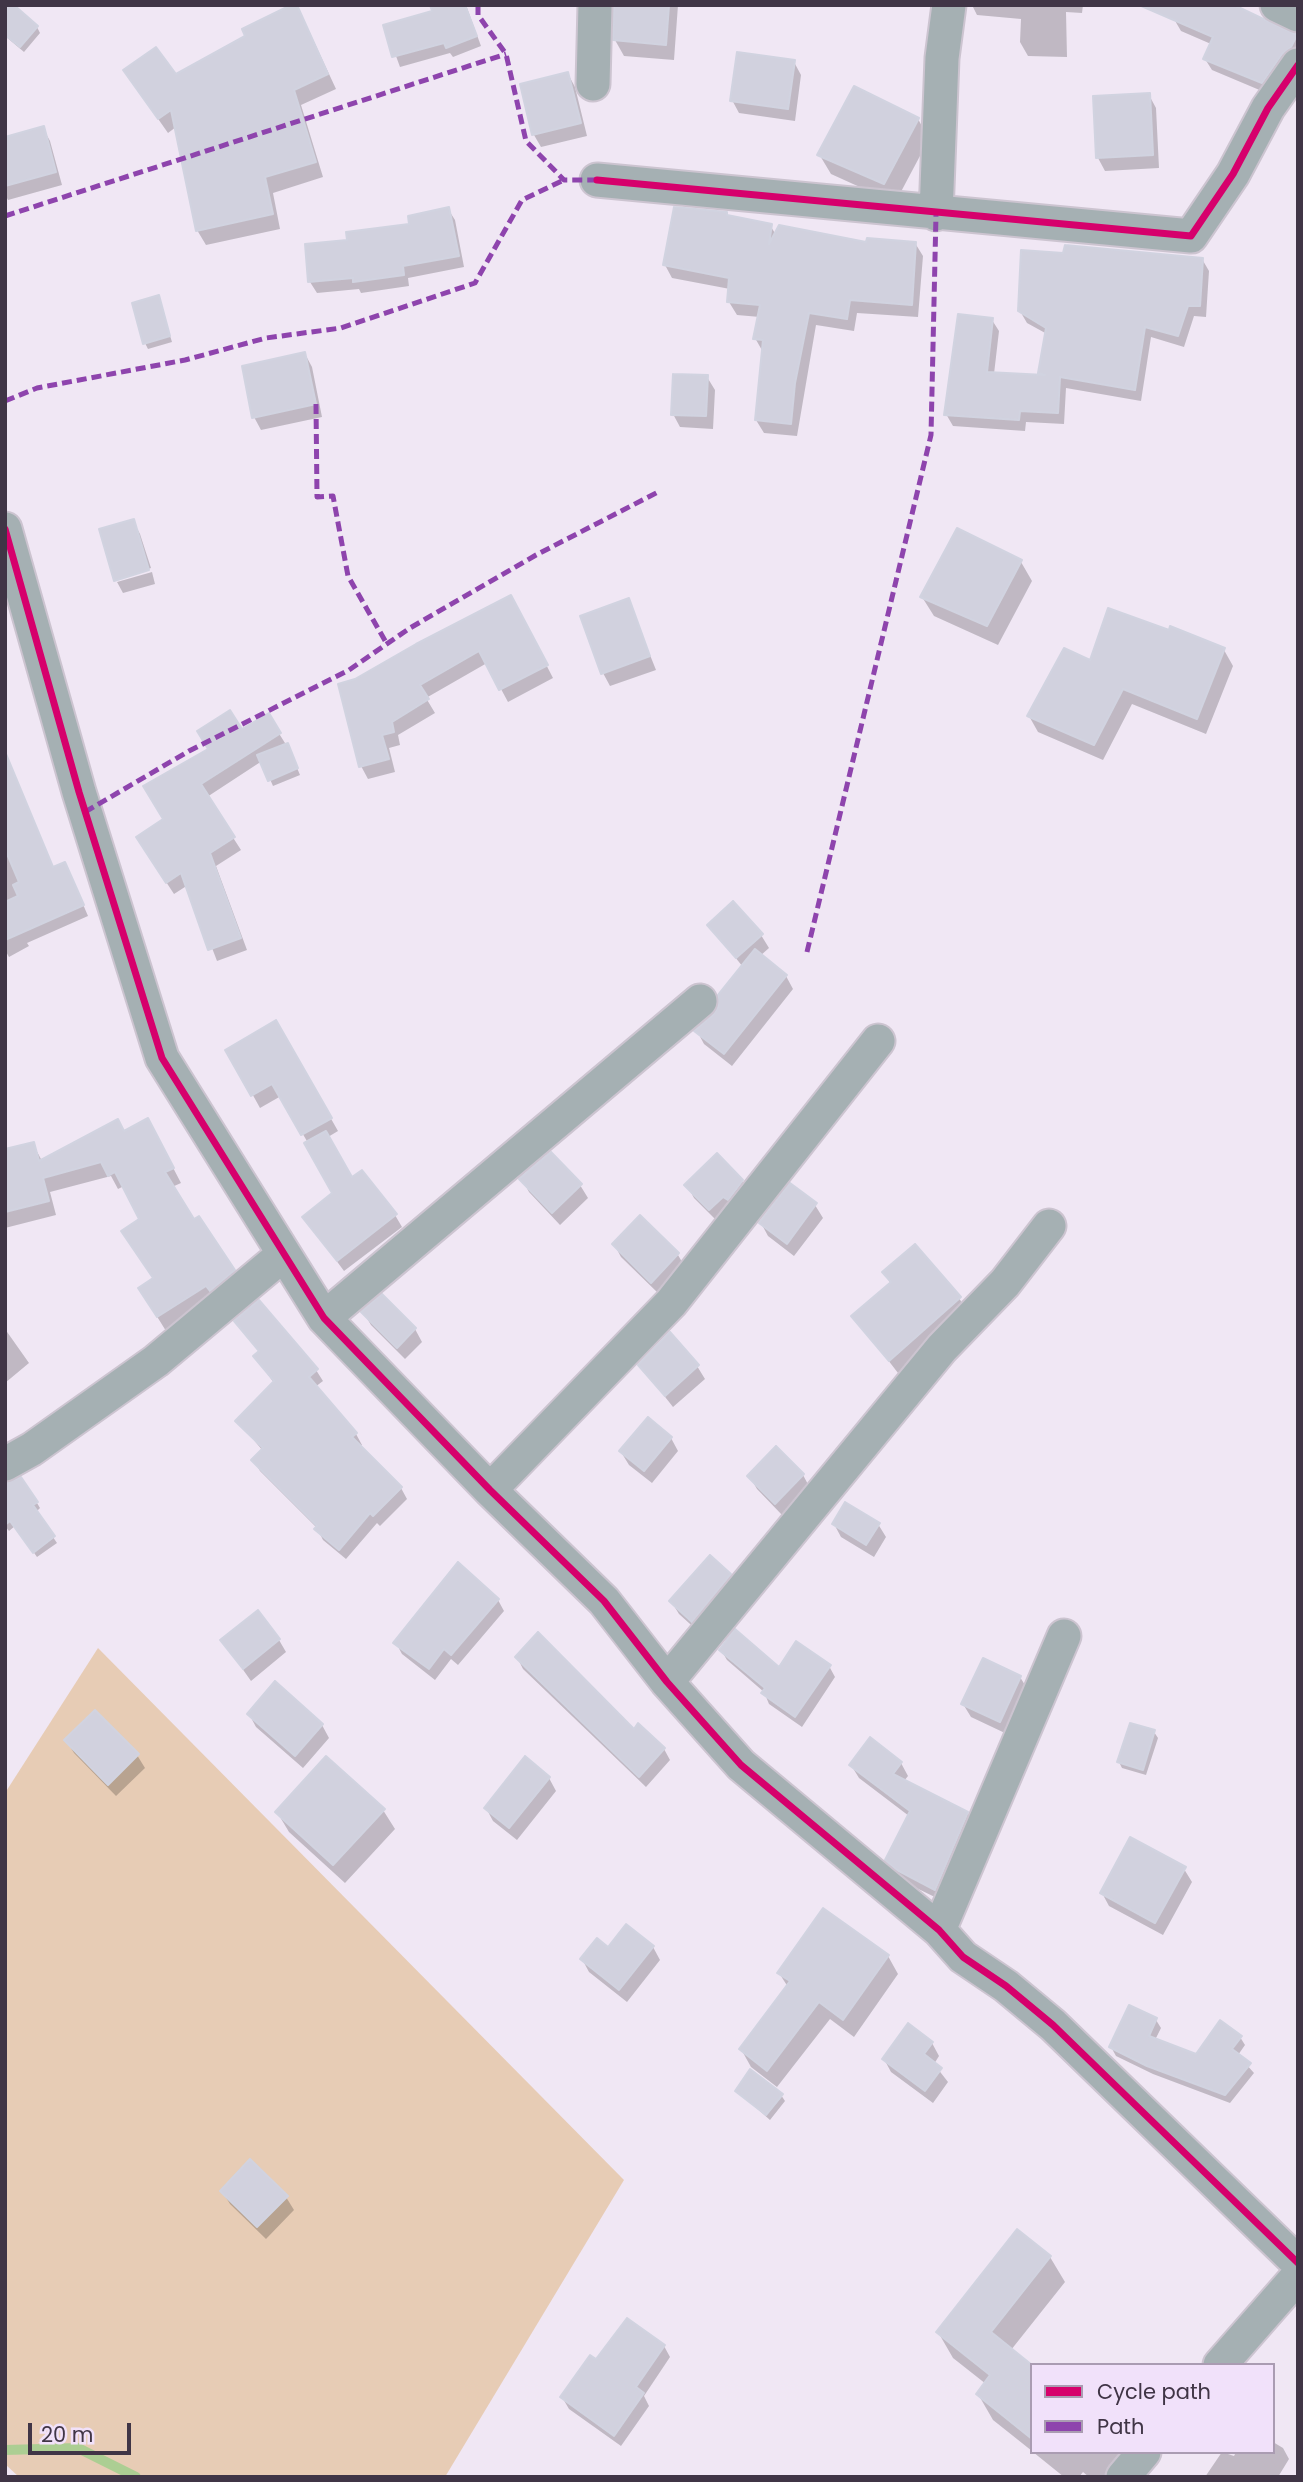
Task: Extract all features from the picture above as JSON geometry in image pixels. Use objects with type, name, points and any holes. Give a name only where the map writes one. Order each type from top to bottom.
[{"type":"street","points":[[593,84],[595,5]]},
{"type":"street","points":[[936,214],[942,58],[948,5]]},
{"type":"street","points":[[597,180],[1191,236],[1233,174],[1268,108],[1298,65]]},
{"type":"street","points":[[5,529],[79,792],[162,1058],[324,1318],[490,1490],[604,1601],[667,1682],[741,1765],[939,1930],[963,1957],[1006,1986],[1053,2025],[1298,2263]]},
{"type":"street","points":[[324,1318],[700,1001]]},
{"type":"street","points":[[490,1490],[671,1303],[878,1041]]},
{"type":"street","points":[[667,1682],[942,1348],[1005,1283],[1049,1226]]},
{"type":"street","points":[[5,1464],[32,1449],[156,1362],[284,1254]]},
{"type":"street","points":[[939,1930],[1064,1636]]},
{"type":"street","points":[[1222,2363],[1298,2276]]},
{"type":"street","points":[[1123,2477],[1142,2454]]},
{"type":"shaded area","points":[[98,1648],[624,2180],[445,2477],[19,2477],[5,2464],[5,1793]]},
{"type":"building","points":[[5,5],[14,5],[38,26],[20,47],[5,35]]},
{"type":"building","points":[[291,5],[297,5],[328,74],[294,90],[316,162],[265,177],[273,214],[196,231],[171,110],[158,119],[123,70],[156,47],[176,74],[245,36],[242,29]]},
{"type":"building","points":[[430,5],[465,5],[477,36],[446,48],[444,43],[392,57],[383,25],[432,11]]},
{"type":"building","points":[[614,5],[669,5],[666,45],[613,40]]},
{"type":"building","points":[[1139,5],[1234,5],[1297,35],[1291,47],[1282,54],[1262,83],[1203,59],[1213,37]]},
{"type":"building","points":[[737,52],[795,60],[788,109],[730,101]]},
{"type":"building","points":[[568,72],[581,123],[532,135],[520,84]]},
{"type":"building","points":[[854,86],[919,118],[884,184],[817,155]]},
{"type":"building","points":[[1150,93],[1153,155],[1096,158],[1093,96]]},
{"type":"building","points":[[44,126],[56,172],[5,186],[5,137]]},
{"type":"building","points":[[449,207],[459,256],[403,266],[404,275],[353,282],[353,278],[308,282],[305,244],[347,240],[346,232],[409,224],[408,216]]},
{"type":"building","points":[[674,207],[727,212],[727,215],[772,224],[769,244],[779,225],[866,242],[867,238],[916,242],[912,305],[850,300],[847,319],[809,313],[795,383],[791,424],[755,420],[763,340],[753,339],[760,305],[727,302],[729,278],[663,265]]},
{"type":"building","points":[[1065,245],[1203,258],[1200,306],[1188,306],[1178,336],[1145,327],[1135,390],[1060,377],[1058,413],[1020,411],[1019,420],[944,415],[958,314],[993,318],[987,372],[1045,375],[1038,373],[1046,328],[1018,311],[1021,250],[1063,253]]},
{"type":"building","points":[[159,295],[170,336],[143,344],[132,303]]},
{"type":"building","points":[[305,352],[316,404],[252,418],[242,366]]},
{"type":"building","points":[[673,374],[708,375],[706,416],[671,415]]},
{"type":"building","points":[[134,519],[149,570],[114,581],[99,529]]},
{"type":"building","points":[[957,528],[1022,560],[987,626],[920,597]]},
{"type":"building","points":[[511,595],[548,665],[499,690],[479,651],[420,685],[429,699],[392,722],[394,732],[382,735],[389,759],[359,767],[338,684],[355,679]]},
{"type":"building","points":[[629,598],[650,656],[601,674],[580,616]]},
{"type":"building","points":[[1108,608],[1169,630],[1170,626],[1225,648],[1197,719],[1123,689],[1094,745],[1027,716],[1064,648],[1090,660]]},
{"type":"building","points":[[230,710],[242,729],[269,713],[281,733],[201,784],[235,837],[210,853],[241,938],[208,950],[181,873],[166,883],[136,837],[163,819],[143,786],[208,749],[197,731]]},
{"type":"building","points":[[288,743],[298,768],[268,781],[257,755]]},
{"type":"building","points":[[6,754],[53,867],[65,862],[84,905],[5,940],[5,902],[18,896],[13,885],[19,882],[5,849]]},
{"type":"building","points":[[733,901],[763,934],[736,958],[707,925]]},
{"type":"building","points":[[755,949],[787,975],[724,1054],[694,1031],[713,1015],[718,1007],[718,995]]},
{"type":"building","points":[[276,1020],[332,1118],[301,1135],[272,1084],[251,1096],[225,1050]]},
{"type":"building","points":[[148,1118],[174,1168],[165,1172],[194,1219],[199,1216],[235,1270],[210,1291],[206,1286],[157,1317],[138,1288],[153,1278],[121,1231],[139,1219],[115,1172],[108,1176],[101,1162],[43,1178],[49,1201],[5,1212],[5,1149],[34,1142],[39,1161],[118,1119],[124,1131]]},
{"type":"building","points":[[326,1131],[352,1177],[362,1170],[397,1214],[337,1261],[302,1217],[332,1193],[304,1143]]},
{"type":"building","points":[[551,1152],[582,1184],[552,1213],[519,1179]]},
{"type":"building","points":[[717,1153],[743,1180],[728,1200],[723,1197],[709,1210],[684,1185]]},
{"type":"building","points":[[790,1183],[817,1203],[787,1244],[759,1223]]},
{"type":"building","points":[[640,1215],[679,1253],[651,1283],[612,1244]]},
{"type":"building","points":[[915,1244],[961,1297],[889,1361],[851,1316],[891,1282],[882,1272]]},
{"type":"building","points":[[382,1294],[416,1328],[397,1348],[361,1312]]},
{"type":"building","points":[[259,1300],[318,1369],[309,1377],[357,1433],[352,1437],[402,1487],[373,1516],[370,1513],[339,1550],[314,1529],[317,1526],[251,1460],[263,1448],[235,1421],[274,1381],[253,1356],[259,1351],[234,1321]]},
{"type":"building","points":[[670,1332],[699,1365],[665,1396],[638,1365]]},
{"type":"building","points":[[648,1417],[672,1437],[644,1471],[619,1451]]},
{"type":"building","points":[[776,1446],[804,1474],[775,1504],[747,1476]]},
{"type":"building","points":[[21,1477],[38,1502],[33,1505],[55,1536],[33,1553],[10,1521],[5,1525],[5,1483]]},
{"type":"building","points":[[845,1502],[880,1523],[866,1545],[832,1524]]},
{"type":"building","points":[[710,1555],[731,1574],[692,1622],[669,1601]]},
{"type":"building","points":[[458,1562],[499,1599],[451,1655],[444,1649],[429,1669],[393,1643]]},
{"type":"building","points":[[258,1610],[280,1639],[243,1669],[220,1640]]},
{"type":"building","points":[[735,1629],[779,1667],[796,1641],[831,1665],[795,1717],[761,1693],[765,1688],[719,1650]]},
{"type":"building","points":[[538,1632],[634,1729],[638,1723],[665,1748],[639,1777],[515,1657]]},
{"type":"building","points":[[983,1658],[1021,1676],[1000,1722],[961,1704]]},
{"type":"building","points":[[275,1681],[323,1724],[295,1756],[247,1714]]},
{"type":"building","points":[[95,1710],[139,1754],[108,1785],[64,1740]]},
{"type":"building","points":[[1130,1723],[1155,1730],[1143,1770],[1117,1762]]},
{"type":"building","points":[[870,1737],[902,1762],[893,1774],[968,1812],[935,1890],[897,1870],[885,1860],[910,1811],[849,1765]]},
{"type":"building","points":[[326,1756],[385,1809],[333,1865],[275,1812]]},
{"type":"building","points":[[525,1756],[550,1777],[509,1828],[484,1808]]},
{"type":"building","points":[[1130,1837],[1186,1867],[1155,1923],[1100,1893]]},
{"type":"building","points":[[823,1908],[889,1955],[843,2020],[819,2002],[767,2071],[739,2049],[790,1981],[777,1973]]},
{"type":"building","points":[[626,1924],[654,1946],[619,1990],[580,1959],[597,1938],[608,1947]]},
{"type":"building","points":[[1129,2005],[1157,2018],[1149,2036],[1196,2054],[1220,2020],[1242,2036],[1232,2049],[1251,2063],[1225,2095],[1147,2066],[1109,2047]]},
{"type":"building","points":[[908,2023],[933,2042],[924,2054],[942,2068],[925,2091],[882,2059]]},
{"type":"building","points":[[750,2069],[783,2094],[766,2115],[735,2091]]},
{"type":"building","points":[[250,2159],[288,2196],[257,2227],[220,2191]]},
{"type":"building","points":[[1017,2229],[1051,2256],[991,2332],[1030,2363],[1030,2437],[976,2394],[990,2375],[936,2332]]},
{"type":"building","points":[[627,2318],[665,2345],[636,2387],[644,2393],[614,2436],[560,2397],[590,2355],[596,2359]]},
{"type":"waterway","points":[[5,2450],[78,2448],[136,2477]]},
{"type":"marked path","points":[[478,5],[478,15],[506,54],[526,141],[564,180],[597,180]]},
{"type":"marked path","points":[[5,216],[506,54]]},
{"type":"marked path","points":[[5,401],[37,388],[185,360],[266,338],[341,328],[475,283],[522,200],[564,180]]},
{"type":"marked path","points":[[807,952],[931,435],[936,214]]},
{"type":"marked path","points":[[316,404],[317,497],[333,496],[348,576],[387,644]]},
{"type":"marked path","points":[[85,812],[189,751],[349,670],[410,628],[536,555],[660,491]]},
{"type":"cycle path","points":[[597,180],[1191,236],[1233,174],[1268,108],[1298,65]]},
{"type":"cycle path","points":[[5,529],[79,792],[162,1058],[324,1318],[490,1490],[604,1601],[667,1682],[741,1765],[939,1930],[963,1957],[1006,1986],[1053,2025],[1298,2263]]}]
